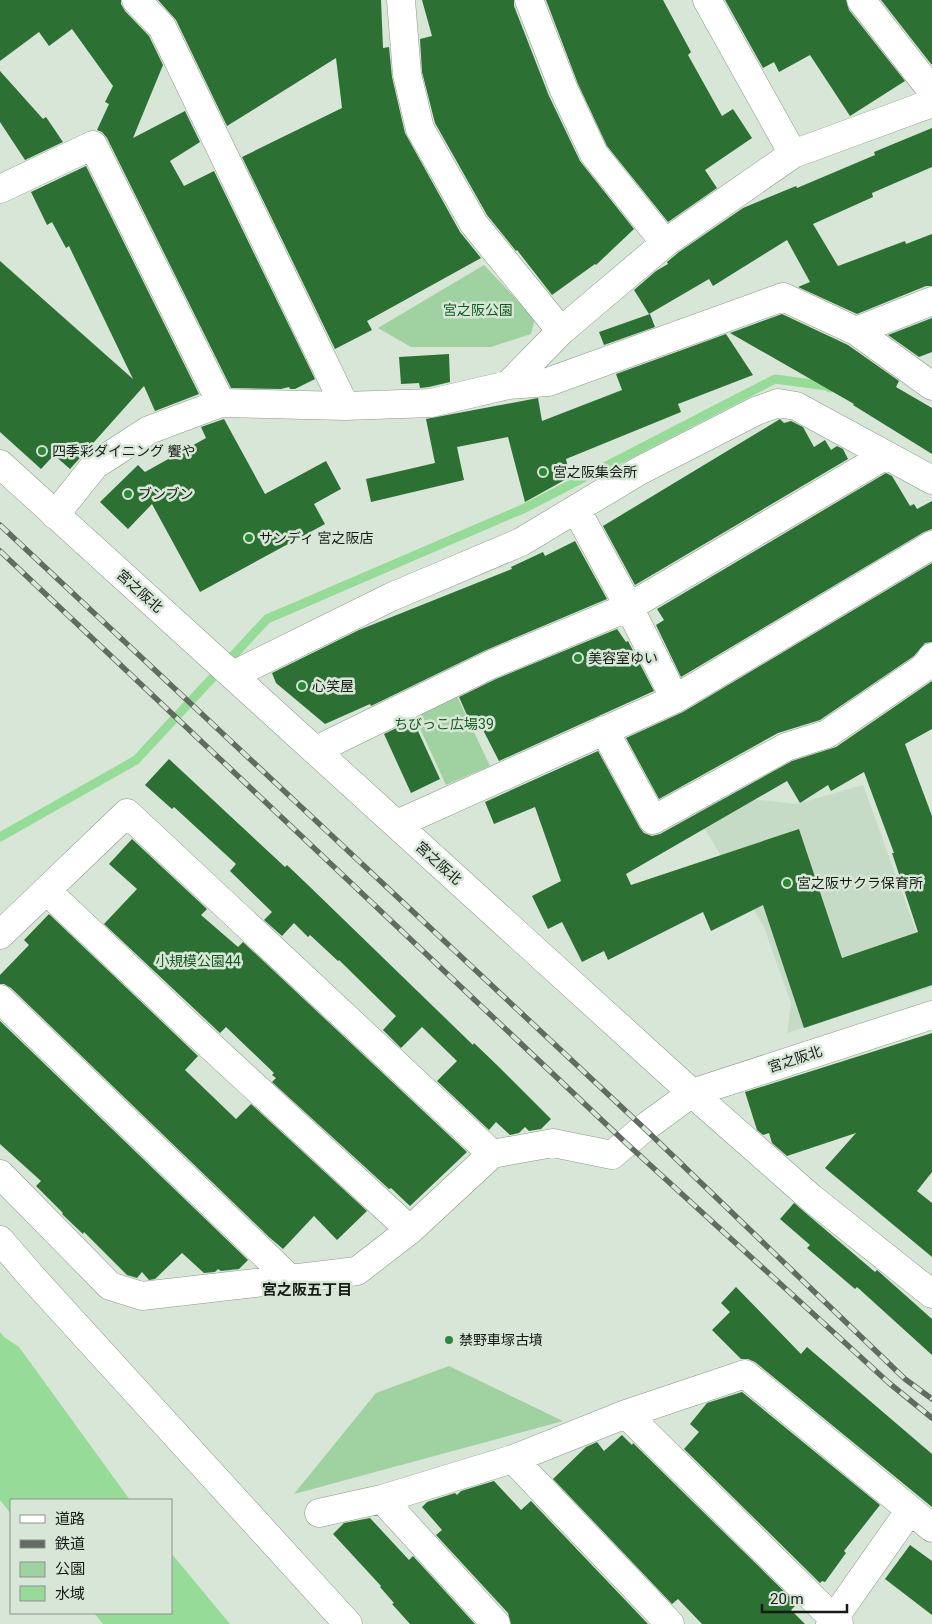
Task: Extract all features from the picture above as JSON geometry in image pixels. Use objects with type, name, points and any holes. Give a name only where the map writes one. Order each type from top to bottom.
[{"type":"street","points":[[136,0],[162,27],[345,406]]},
{"type":"street","points":[[401,0],[407,74],[420,129],[474,224],[561,331]]},
{"type":"street","points":[[529,0],[564,90],[594,154],[665,243]]},
{"type":"street","points":[[707,0],[793,154]]},
{"type":"street","points":[[861,0],[932,92]]},
{"type":"street","points":[[508,385],[561,331],[665,243],[793,154],[932,103]]},
{"type":"street","points":[[0,189],[93,145],[221,403]]},
{"type":"street","points":[[55,515],[95,466],[149,430],[221,403],[345,406],[431,403],[508,385],[548,382],[782,297],[856,331],[932,386]]},
{"type":"street","points":[[856,331],[932,301]]},
{"type":"street","points":[[232,674],[391,596],[521,542],[639,472],[756,411],[778,403],[796,406],[932,480]]},
{"type":"street","points":[[316,750],[490,665],[629,607],[886,455]]},
{"type":"street","name":"宮之阪北","points":[[0,464],[692,1093],[932,1015]]},
{"type":"street","points":[[576,509],[629,607],[674,699]]},
{"type":"street","points":[[397,824],[674,699],[932,544]]},
{"type":"street","points":[[604,730],[653,820],[786,747],[827,734],[925,667],[932,657]]},
{"type":"street","points":[[0,935],[127,813],[492,1154]]},
{"type":"street","points":[[47,891],[189,1026],[410,1230]]},
{"type":"street","points":[[0,999],[290,1279]]},
{"type":"street","points":[[0,1174],[110,1286],[142,1296],[290,1279],[357,1271],[410,1230],[492,1154],[553,1143],[612,1155],[644,1128],[692,1093],[810,1197],[932,1294]]},
{"type":"street","points":[[0,1240],[348,1624]]},
{"type":"street","points":[[319,1513],[382,1499],[513,1459],[626,1414],[745,1374],[932,1528]]},
{"type":"street","points":[[626,1414],[834,1623],[910,1510]]},
{"type":"street","points":[[513,1459],[670,1624]]},
{"type":"street","points":[[382,1499],[496,1624]]},
{"type":"shaded area","points":[[863,785],[932,975],[932,987],[787,1033],[791,1003],[764,927],[694,811],[720,796],[797,804]]},
{"type":"green space","name":"宮之阪公園","points":[[484,265],[535,319],[531,334],[491,347],[411,347],[378,328]]},
{"type":"green space","name":"ちびっこ広場39","points":[[453,688],[490,766],[446,785],[412,711]]},
{"type":"green space","points":[[449,1366],[563,1421],[294,1494],[376,1393]]},
{"type":"water","points":[[0,1332],[19,1347],[129,1499],[10,1499],[10,1513],[0,1500]]},
{"type":"water","points":[[172,1554],[230,1624],[103,1624],[95,1614],[172,1614]]},
{"type":"building","points":[[0,0],[121,0],[125,11],[149,36],[163,65],[133,138],[185,111],[200,142],[170,161],[184,186],[214,171],[315,379],[295,389],[290,389],[289,387],[281,389],[231,388],[107,138],[102,132],[97,130],[109,104],[105,102],[113,86],[72,29],[49,46],[39,32],[0,61]]},
{"type":"building","points":[[158,0],[381,0],[383,48],[389,47],[392,77],[405,133],[460,232],[481,258],[367,321],[372,330],[335,349],[242,157],[342,108],[336,58],[227,126],[176,20]]},
{"type":"building","points":[[422,0],[514,0],[514,6],[549,96],[580,161],[634,229],[596,265],[552,295],[487,215],[435,123],[422,72],[420,39],[432,36]]},
{"type":"building","points":[[546,0],[663,0],[691,52],[688,55],[722,116],[733,109],[752,138],[705,170],[717,188],[668,222],[607,146],[578,84]]},
{"type":"building","points":[[725,0],[846,0],[849,10],[905,81],[850,116],[810,55],[779,72],[774,62],[763,68]]},
{"type":"building","points":[[881,0],[932,0],[932,64],[931,64]]},
{"type":"building","points":[[0,71],[43,119],[46,117],[63,142],[25,160],[0,122]]},
{"type":"building","points":[[932,128],[932,167],[872,193],[873,197],[813,224],[838,266],[905,241],[906,244],[932,234],[932,286],[926,286],[857,314],[798,287],[810,282],[787,240],[713,286],[709,279],[649,314],[634,290],[656,271],[668,264],[667,262],[679,252],[743,208],[796,186],[797,188],[875,155],[874,152]]},
{"type":"building","points":[[86,166],[199,394],[155,411],[144,386],[70,469],[54,455],[41,469],[0,432],[0,261],[133,379],[69,246],[66,248],[52,222],[47,225],[31,192]]},
{"type":"building","points":[[650,314],[655,327],[604,345],[599,332]]},
{"type":"building","points":[[782,314],[848,345],[899,381],[896,387],[932,408],[932,454],[854,404],[730,333]]},
{"type":"building","points":[[932,318],[932,352],[919,357],[888,335]]},
{"type":"building","points":[[726,334],[753,375],[678,404],[681,412],[566,459],[570,477],[525,502],[508,437],[457,447],[464,480],[371,502],[366,479],[435,463],[426,419],[538,398],[542,421],[622,390],[616,374]]},
{"type":"building","points":[[449,354],[450,382],[420,388],[419,383],[401,384],[399,357]]},
{"type":"building","points":[[224,419],[265,494],[326,461],[341,489],[314,504],[325,524],[200,592],[152,504],[128,529],[100,502],[138,465],[145,472],[206,438],[201,427]]},
{"type":"building","points":[[780,419],[784,423],[791,421],[803,427],[814,447],[825,440],[831,450],[837,446],[843,449],[848,459],[635,585],[603,526]]},
{"type":"building","points":[[886,473],[892,476],[910,506],[914,504],[917,509],[932,501],[932,529],[681,677],[656,625],[664,620],[657,609]]},
{"type":"building","points":[[575,541],[607,599],[484,651],[371,706],[370,704],[325,724],[276,683],[272,673],[359,630],[512,569],[511,567],[543,552],[545,556]]},
{"type":"building","points":[[932,563],[932,642],[925,643],[914,656],[820,720],[778,733],[659,799],[626,738],[683,712]]},
{"type":"building","points":[[617,629],[626,642],[628,641],[654,691],[499,761],[482,728],[474,731],[459,697],[496,679]]},
{"type":"building","points":[[932,681],[932,729],[905,744],[932,816],[932,985],[804,1028],[763,905],[711,931],[703,912],[608,960],[604,951],[582,962],[562,922],[548,929],[532,896],[561,881],[535,807],[494,824],[485,802],[598,751],[640,828],[644,833],[652,836],[660,834],[792,761],[836,747]],"holes":[[[864,772],[894,853],[892,853],[918,932],[842,958],[799,829],[631,885],[626,874],[787,781],[800,803],[828,785],[831,791]]]},
{"type":"building","points":[[413,720],[440,779],[411,793],[384,734]]},
{"type":"building","points":[[169,759],[285,867],[287,865],[551,1119],[541,1129],[529,1131],[525,1127],[519,1133],[510,1135],[496,1122],[489,1130],[437,1081],[457,1061],[422,1027],[401,1048],[383,1030],[396,1016],[339,960],[310,935],[308,937],[294,923],[282,936],[264,920],[272,912],[230,871],[236,864],[174,807],[172,809],[145,785]]},
{"type":"building","points":[[132,839],[207,909],[201,915],[238,947],[243,942],[467,1152],[410,1206],[272,1082],[276,1078],[272,1075],[274,1073],[226,1027],[220,1033],[104,924],[137,889],[109,864]]},
{"type":"building","points":[[49,914],[198,1056],[185,1070],[236,1119],[251,1104],[367,1211],[337,1240],[314,1216],[283,1249],[269,1237],[11,988],[0,984],[0,975],[29,945],[24,940]]},
{"type":"building","points":[[0,1021],[248,1260],[239,1269],[221,1271],[218,1269],[215,1272],[204,1273],[182,1253],[155,1279],[149,1280],[142,1272],[137,1278],[127,1275],[84,1232],[83,1234],[62,1214],[36,1186],[41,1181],[0,1144]]},
{"type":"building","points":[[932,1033],[932,1172],[917,1191],[932,1203],[932,1257],[825,1168],[856,1133],[787,1156],[772,1143],[769,1133],[763,1135],[757,1130],[745,1092]]},
{"type":"building","points":[[794,1203],[875,1272],[877,1270],[932,1319],[932,1355],[857,1287],[855,1289],[807,1248],[810,1245],[780,1219]]},
{"type":"building","points":[[736,1287],[801,1354],[807,1347],[932,1454],[932,1507],[755,1362],[741,1359],[712,1330],[730,1312],[721,1303]]},
{"type":"building","points":[[742,1392],[880,1505],[844,1551],[846,1553],[825,1582],[822,1581],[820,1583],[684,1449],[699,1432],[690,1424],[707,1403]]},
{"type":"building","points":[[622,1435],[632,1445],[633,1443],[797,1604],[791,1610],[805,1624],[702,1624],[678,1599],[672,1604],[553,1479],[586,1447],[597,1442],[604,1451]]},
{"type":"building","points":[[494,1481],[521,1510],[531,1501],[648,1624],[511,1624],[508,1613],[436,1535],[442,1530],[422,1507],[427,1502],[455,1493],[457,1495],[461,1491]]},
{"type":"building","points":[[370,1518],[409,1560],[413,1556],[475,1624],[410,1624],[392,1604],[394,1603],[381,1586],[333,1534],[344,1523]]},
{"type":"building","points":[[910,1545],[932,1561],[932,1615],[885,1579]]},
{"type":"waterway","points":[[0,837],[136,760],[267,619],[525,508],[775,379],[830,388]]},
{"type":"railway","points":[[0,525],[644,1128],[905,1379],[932,1399]]},
{"type":"railway","points":[[0,551],[626,1143],[889,1383],[932,1418]]},
{"type":"place","name":"四季彩ダイニング 饗や","points":[[42,451]]},
{"type":"place","name":"宮之阪集会所","points":[[543,472]]},
{"type":"place","name":"ブンブン","points":[[128,494]]},
{"type":"place","name":"サンディ 宮之阪店","points":[[249,538]]},
{"type":"place","name":"美容室ゆい","points":[[578,658]]},
{"type":"place","name":"心笑屋","points":[[302,686]]},
{"type":"place","name":"宮之阪サクラ保育所","points":[[787,883]]},
{"type":"place","name":"禁野車塚古墳","points":[[449,1340]]},
{"type":"district","name":"宮之阪五丁目","points":[[307,1290]]},
{"type":"park label","name":"小規模公園44","points":[[198,961]]}]
